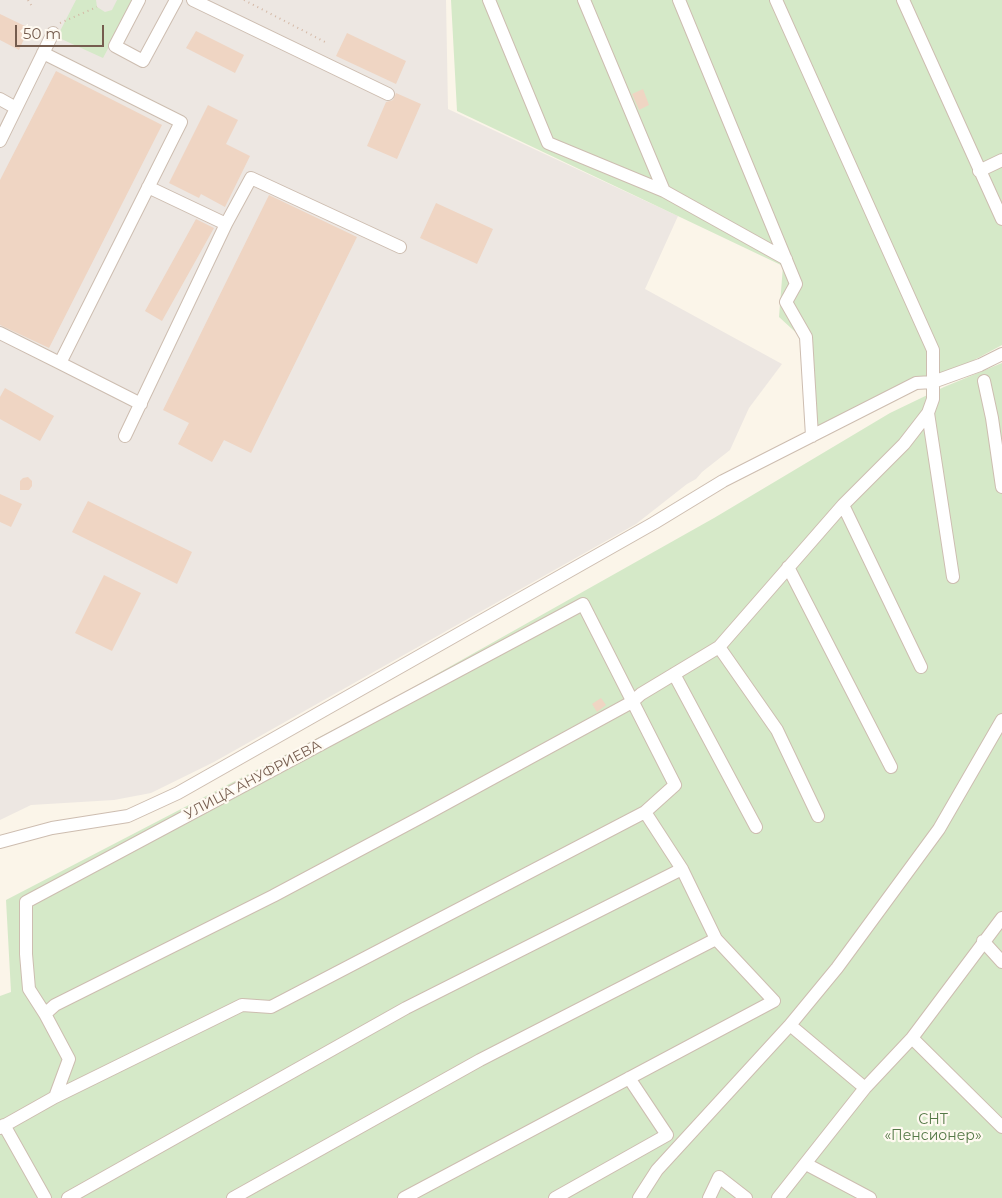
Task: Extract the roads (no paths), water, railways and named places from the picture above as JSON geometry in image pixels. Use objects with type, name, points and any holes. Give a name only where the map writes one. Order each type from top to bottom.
[{"type":"street","points":[[138,0],[114,46],[143,61],[176,0]]},
{"type":"street","points":[[193,0],[388,94]]},
{"type":"street","points":[[489,0],[548,143],[664,191],[786,259]]},
{"type":"street","points":[[584,0],[664,191]]},
{"type":"street","points":[[679,0],[796,284],[786,302],[806,336],[812,436]]},
{"type":"street","points":[[54,1097],[69,1059],[45,1014],[55,1005],[273,896],[632,702],[641,694],[719,647],[843,505],[904,444],[928,413],[933,399],[933,350],[776,0]]},
{"type":"street","points":[[903,0],[979,171],[1002,218]]},
{"type":"street","points":[[0,141],[55,29]]},
{"type":"street","points":[[43,53],[181,122],[60,363]]},
{"type":"street","points":[[0,99],[16,108]]},
{"type":"street","points":[[979,171],[1002,160]]},
{"type":"street","points":[[125,436],[226,224],[251,178],[400,247]]},
{"type":"street","points":[[148,187],[226,224]]},
{"type":"street","points":[[0,333],[141,404]]},
{"type":"street","points":[[0,842],[52,828],[128,816],[178,793],[654,523],[724,480],[916,384],[933,382],[980,365],[1002,354]]},
{"type":"street","points":[[984,381],[992,418],[1002,487]]},
{"type":"street","points":[[928,413],[953,577]]},
{"type":"street","points":[[843,505],[921,666]]},
{"type":"street","points":[[788,567],[892,767]]},
{"type":"street","name":"УЛИЦА АНУФРИЕВА","points":[[45,1014],[30,989],[26,954],[26,902],[582,604],[632,702]]},
{"type":"street","points":[[719,647],[777,730],[818,816]]},
{"type":"street","points":[[674,674],[756,827]]},
{"type":"street","points":[[45,1198],[2,1126],[54,1097],[242,1005],[271,1007],[644,812],[675,785],[632,702]]},
{"type":"street","points":[[639,1198],[657,1170],[790,1025],[838,968],[939,829],[1002,720]]},
{"type":"street","points":[[404,1198],[774,1001],[716,939],[682,869],[644,812]]},
{"type":"street","points":[[68,1198],[406,1008],[682,869]]},
{"type":"street","points":[[778,1198],[865,1088],[912,1038],[1002,918]]},
{"type":"street","points":[[233,1198],[480,1060],[716,939]]},
{"type":"street","points":[[983,942],[1002,962]]},
{"type":"street","points":[[790,1025],[865,1088]]},
{"type":"street","points":[[912,1038],[1002,1127]]},
{"type":"street","points":[[555,1198],[667,1136],[629,1078]]},
{"type":"street","points":[[806,1164],[870,1198]]},
{"type":"street","points":[[709,1198],[719,1177],[746,1198]]},
{"type":"park label","name":"СНТ «Пенсионер»","points":[[933,1128]]}]
